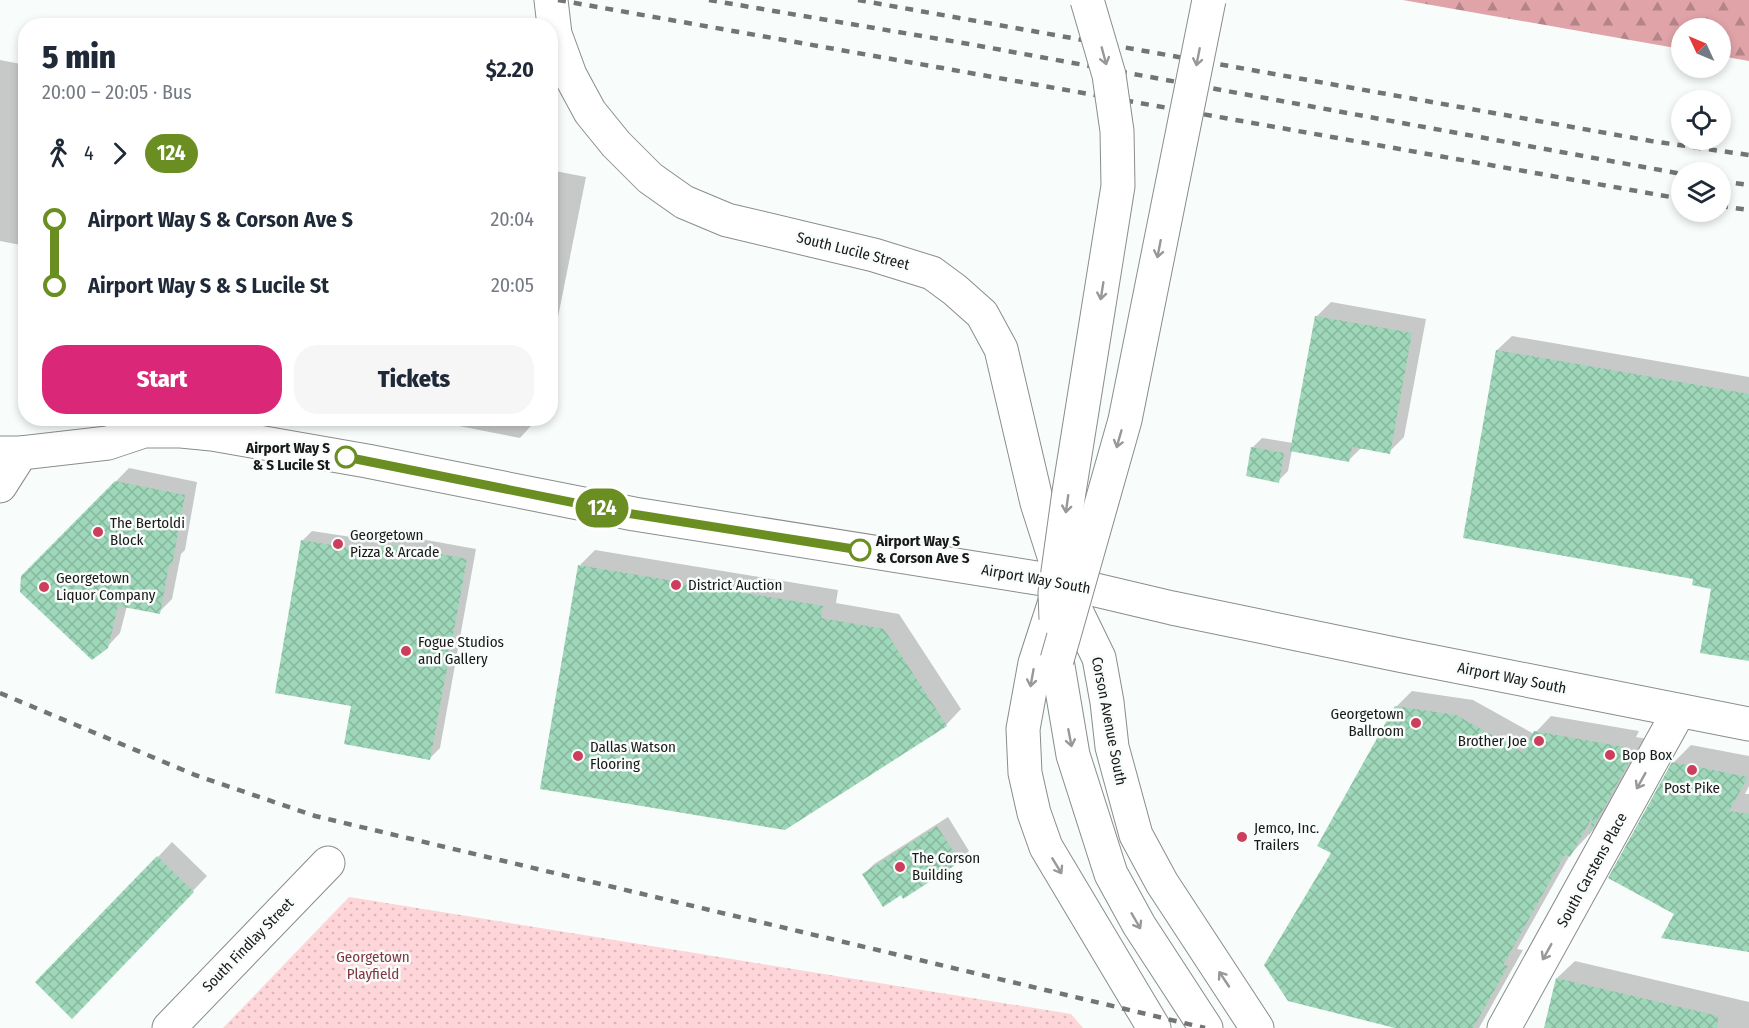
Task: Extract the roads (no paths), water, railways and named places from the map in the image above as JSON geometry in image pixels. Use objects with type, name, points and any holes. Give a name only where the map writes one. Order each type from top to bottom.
[{"type":"main road","name":"South Lucile Street","points":[[551,0],[553,18]]},
{"type":"main road","points":[[1087,0],[1109,75],[1116,130],[1118,186],[1055,593],[1058,660],[1073,755],[1111,874],[1139,926],[1206,1028]]},
{"type":"main road","points":[[1058,660],[1125,420],[1209,0]]},
{"type":"main road","name":"South Lucile Street","points":[[558,42],[570,75],[590,112],[616,144],[650,177],[684,202],[727,220],[903,262],[932,273],[982,314],[1001,349],[1037,503],[1062,582]]},
{"type":"main road","name":"Airport Way South","points":[[11,453],[108,442],[144,431],[181,430],[367,460],[627,513],[1062,582],[1306,636],[1749,724]]},
{"type":"main road","points":[[0,486],[11,453]]},
{"type":"main road","points":[[1062,582],[1035,663],[1023,738],[1025,772],[1034,813],[1046,847],[1154,1028]]},
{"type":"main road","name":"Corson Avenue South","points":[[1062,582],[1099,658],[1112,747],[1136,836],[1168,893],[1257,1028]]},
{"type":"main road","name":"South Carstens Place","points":[[1504,1028],[1679,711]]},
{"type":"main road","name":"South Findlay Street","points":[[168,1028],[328,863]]},
{"type":"railway","points":[[558,0],[1671,197]]},
{"type":"railway","points":[[709,0],[969,44],[1671,172]]},
{"type":"railway","points":[[858,0],[1651,141],[1749,155]]},
{"type":"railway","points":[[1731,183],[1749,185]]},
{"type":"railway","points":[[1731,208],[1749,210]]},
{"type":"railway","points":[[0,693],[195,775],[315,816],[1205,1028]]},
{"type":"place","name":"Airport Way S & S Lucile St","points":[[346,457]]},
{"type":"place","name":"The Bertoldi Block","points":[[98,532]]},
{"type":"place","name":"Georgetown Pizza & Arcade","points":[[338,544]]},
{"type":"place","name":"Airport Way S & Corson Ave S","points":[[860,550]]},
{"type":"place","name":"District Auction","points":[[676,585]]},
{"type":"place","name":"Georgetown Liquor Company","points":[[44,587]]},
{"type":"place","name":"Fogue Studios and Gallery","points":[[406,651]]},
{"type":"place","name":"Georgetown Ballroom","points":[[1416,723]]},
{"type":"place","name":"Brother Joe","points":[[1539,741]]},
{"type":"place","name":"Bop Box","points":[[1610,755]]},
{"type":"place","name":"Dallas Watson Flooring","points":[[578,756]]},
{"type":"place","name":"Post Pike","points":[[1692,770]]},
{"type":"place","name":"Jemco, Inc. Trailers","points":[[1242,837]]},
{"type":"place","name":"The Corson Building","points":[[900,867]]},
{"type":"park label","name":"Georgetown Playfield","points":[[373,966]]}]
